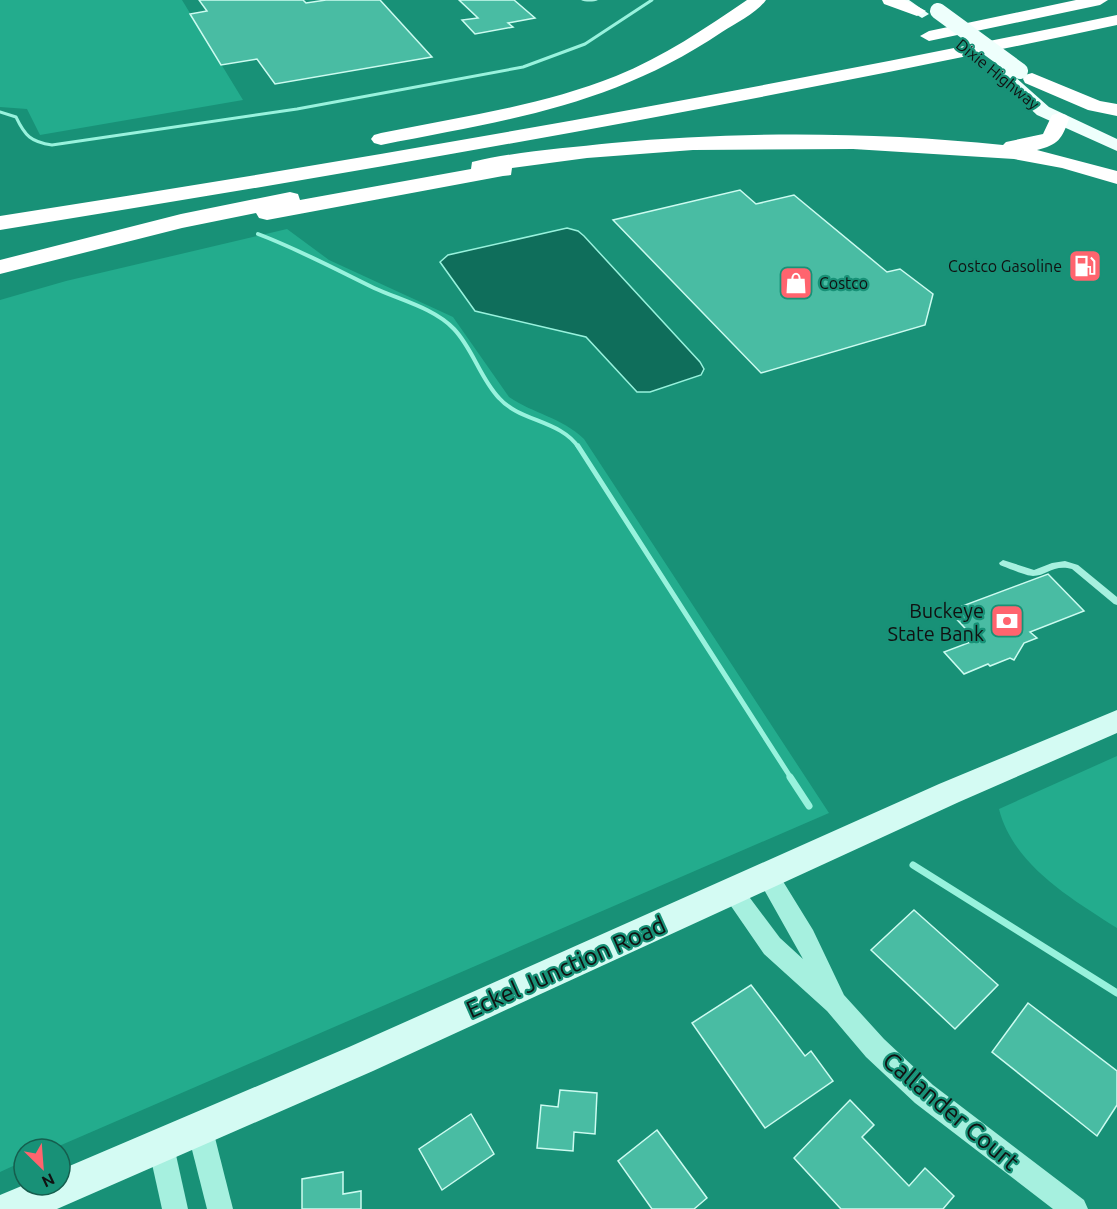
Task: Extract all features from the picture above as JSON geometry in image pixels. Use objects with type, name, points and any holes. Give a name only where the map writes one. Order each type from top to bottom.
[{"type":"highway","points":[[664,58],[748,0]]},
{"type":"highway","points":[[359,143],[574,96],[625,79],[704,38],[758,0]]},
{"type":"highway","points":[[890,0],[926,9]]},
{"type":"highway","points":[[915,39],[1100,0]]},
{"type":"highway","points":[[0,262],[177,215],[333,179],[781,94],[1117,20]]},
{"type":"highway","points":[[0,223],[472,145],[699,104],[1005,44]]},
{"type":"highway","points":[[1026,75],[1095,106],[1117,110]]},
{"type":"highway","points":[[0,203],[197,177],[420,140],[707,83]]},
{"type":"highway","points":[[898,145],[1036,144],[1052,138],[1059,119]]},
{"type":"highway","points":[[0,267],[98,241],[257,204],[558,154],[626,147],[782,140],[1018,152],[1069,162],[1117,178]]},
{"type":"highway","points":[[0,276],[143,240],[290,208],[626,147]]},
{"type":"highway","points":[[197,177],[324,150]]},
{"type":"main road","name":"Dixie Highway","points":[[899,0],[926,9],[1078,107],[1110,143],[1117,163]]},
{"type":"main road","name":"Dixie Highway","points":[[926,9],[1000,72],[1031,102],[1059,119],[1110,143]]},
{"type":"street","name":"Eckel Junction Road","points":[[13,1209],[200,1130],[733,893],[950,793],[1117,721]]},
{"type":"street","name":"Callander Court","points":[[768,877],[805,938],[835,1003]]},
{"type":"street","name":"Callander Court","points":[[733,893],[771,946],[835,1003],[875,1048],[924,1094],[1075,1209]]},
{"type":"street","points":[[200,1130],[220,1209]]},
{"type":"street","points":[[161,1146],[175,1209]]},
{"type":"lane","points":[[583,0],[596,0]]},
{"type":"lane","points":[[1003,563],[1034,573],[1065,564],[1075,567],[1117,603]]},
{"type":"green space","points":[[0,0],[182,0],[243,100],[40,135],[27,109],[0,107]]},
{"type":"green space","points":[[287,229],[329,260],[453,317],[509,397],[566,426],[584,439],[829,813],[72,1140],[72,1137],[12,1137],[12,1166],[0,1172],[0,300],[66,281]]},
{"type":"green space","points":[[1117,756],[1117,928],[1046,879],[1031,864],[1006,829],[999,809]]},
{"type":"water","points":[[567,228],[578,231],[584,236],[700,362],[704,369],[701,375],[650,392],[637,392],[586,337],[475,311],[440,262],[448,255]]},
{"type":"building","points":[[199,0],[303,0],[306,3],[326,0],[380,0],[432,57],[275,84],[257,59],[221,65],[190,14],[207,11]]},
{"type":"building","points":[[459,0],[514,0],[535,18],[508,23],[513,27],[475,34],[462,20],[478,18]]},
{"type":"building","name":"Costco","points":[[740,190],[756,204],[794,195],[887,272],[900,269],[933,294],[925,325],[761,373],[613,220]]},
{"type":"building","name":"Buckeye State Bank","points":[[1048,574],[1084,611],[1030,632],[1037,638],[1024,643],[1014,660],[1010,658],[990,666],[988,664],[964,674],[944,652],[976,640],[949,611]]},
{"type":"building","points":[[914,910],[998,985],[955,1029],[871,950]]},
{"type":"building","points":[[751,985],[805,1056],[811,1051],[833,1081],[765,1128],[692,1023]]},
{"type":"building","points":[[1028,1003],[1117,1071],[1117,1105],[1097,1136],[992,1052]]},
{"type":"building","points":[[560,1090],[597,1093],[595,1134],[574,1132],[573,1151],[537,1148],[541,1105],[558,1107]]},
{"type":"building","points":[[850,1100],[874,1125],[862,1137],[909,1186],[925,1168],[954,1196],[943,1209],[841,1209],[794,1158]]},
{"type":"building","points":[[471,1114],[494,1154],[442,1190],[419,1149]]},
{"type":"building","points":[[657,1130],[707,1198],[694,1209],[652,1209],[618,1161]]},
{"type":"building","points":[[343,1172],[343,1194],[361,1191],[361,1209],[302,1209],[302,1179]]},
{"type":"waterway","points":[[0,112],[16,117],[29,137],[52,145],[297,109],[523,67],[585,44],[652,0]]},
{"type":"waterway","points":[[258,234],[437,315],[461,337],[499,398],[518,412],[562,432],[579,448]]},
{"type":"waterway","points":[[578,446],[791,778]]},
{"type":"waterway","points":[[790,777],[809,806]]},
{"type":"waterway","points":[[913,865],[1117,993]]},
{"type":"place","name":"Costco Gasoline","points":[[1085,266]]},
{"type":"place","name":"Costco","points":[[796,283]]},
{"type":"place","name":"Buckeye State Bank","points":[[1007,621]]}]
